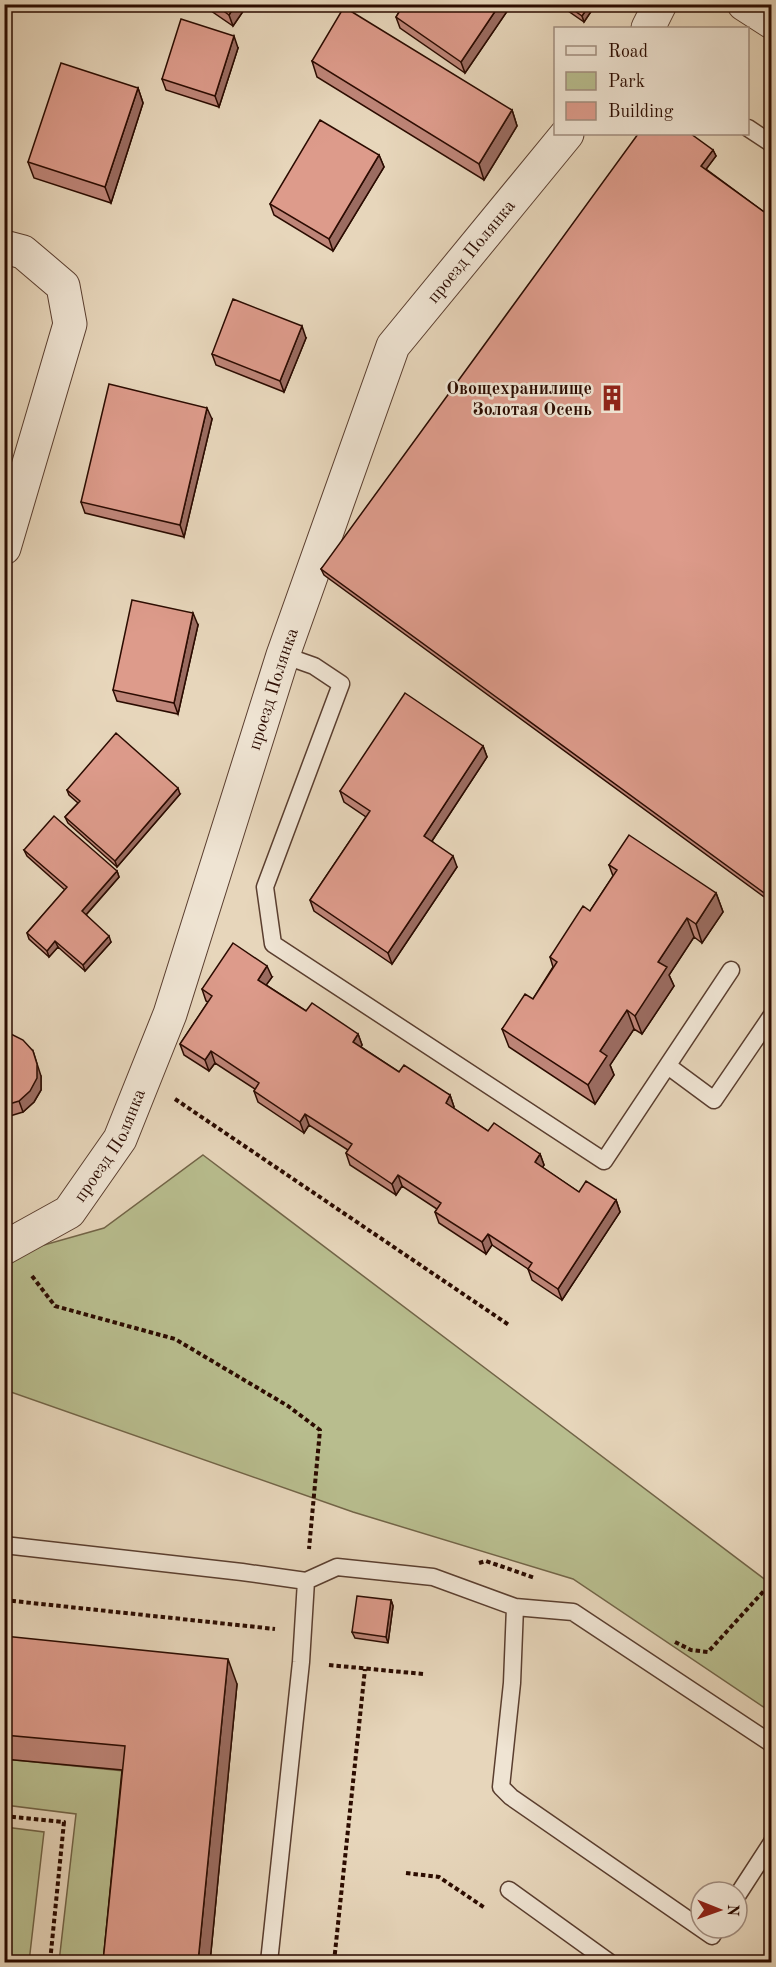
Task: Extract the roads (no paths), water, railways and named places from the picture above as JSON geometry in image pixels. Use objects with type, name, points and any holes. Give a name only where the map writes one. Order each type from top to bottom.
[{"type":"street","points":[[648,27],[660,4]]},
{"type":"street","points":[[744,4],[771,22]]},
{"type":"street","name":"проезд Полянка","points":[[7,1247],[69,1212],[120,1138],[170,1014],[283,655],[393,346],[566,135]]},
{"type":"street","points":[[4,247],[23,252],[63,286],[70,324],[4,548]]},
{"type":"lane","points":[[749,129],[771,144]]},
{"type":"lane","points":[[283,655],[314,666],[341,684],[265,887],[273,944],[604,1161],[731,970]]},
{"type":"lane","points":[[668,1066],[714,1100],[771,1015]]},
{"type":"lane","points":[[4,1545],[306,1581],[337,1567],[433,1577],[516,1607],[573,1612],[771,1744]]},
{"type":"lane","points":[[269,1962],[301,1662],[306,1581]]},
{"type":"lane","points":[[516,1607],[512,1683],[501,1786],[511,1797],[689,1920]]},
{"type":"lane","points":[[747,1880],[771,1842]]},
{"type":"lane","points":[[509,1890],[609,1962]]},
{"type":"place","name":"Овощехранилище Золотая Осень","points":[[612,398]]}]
